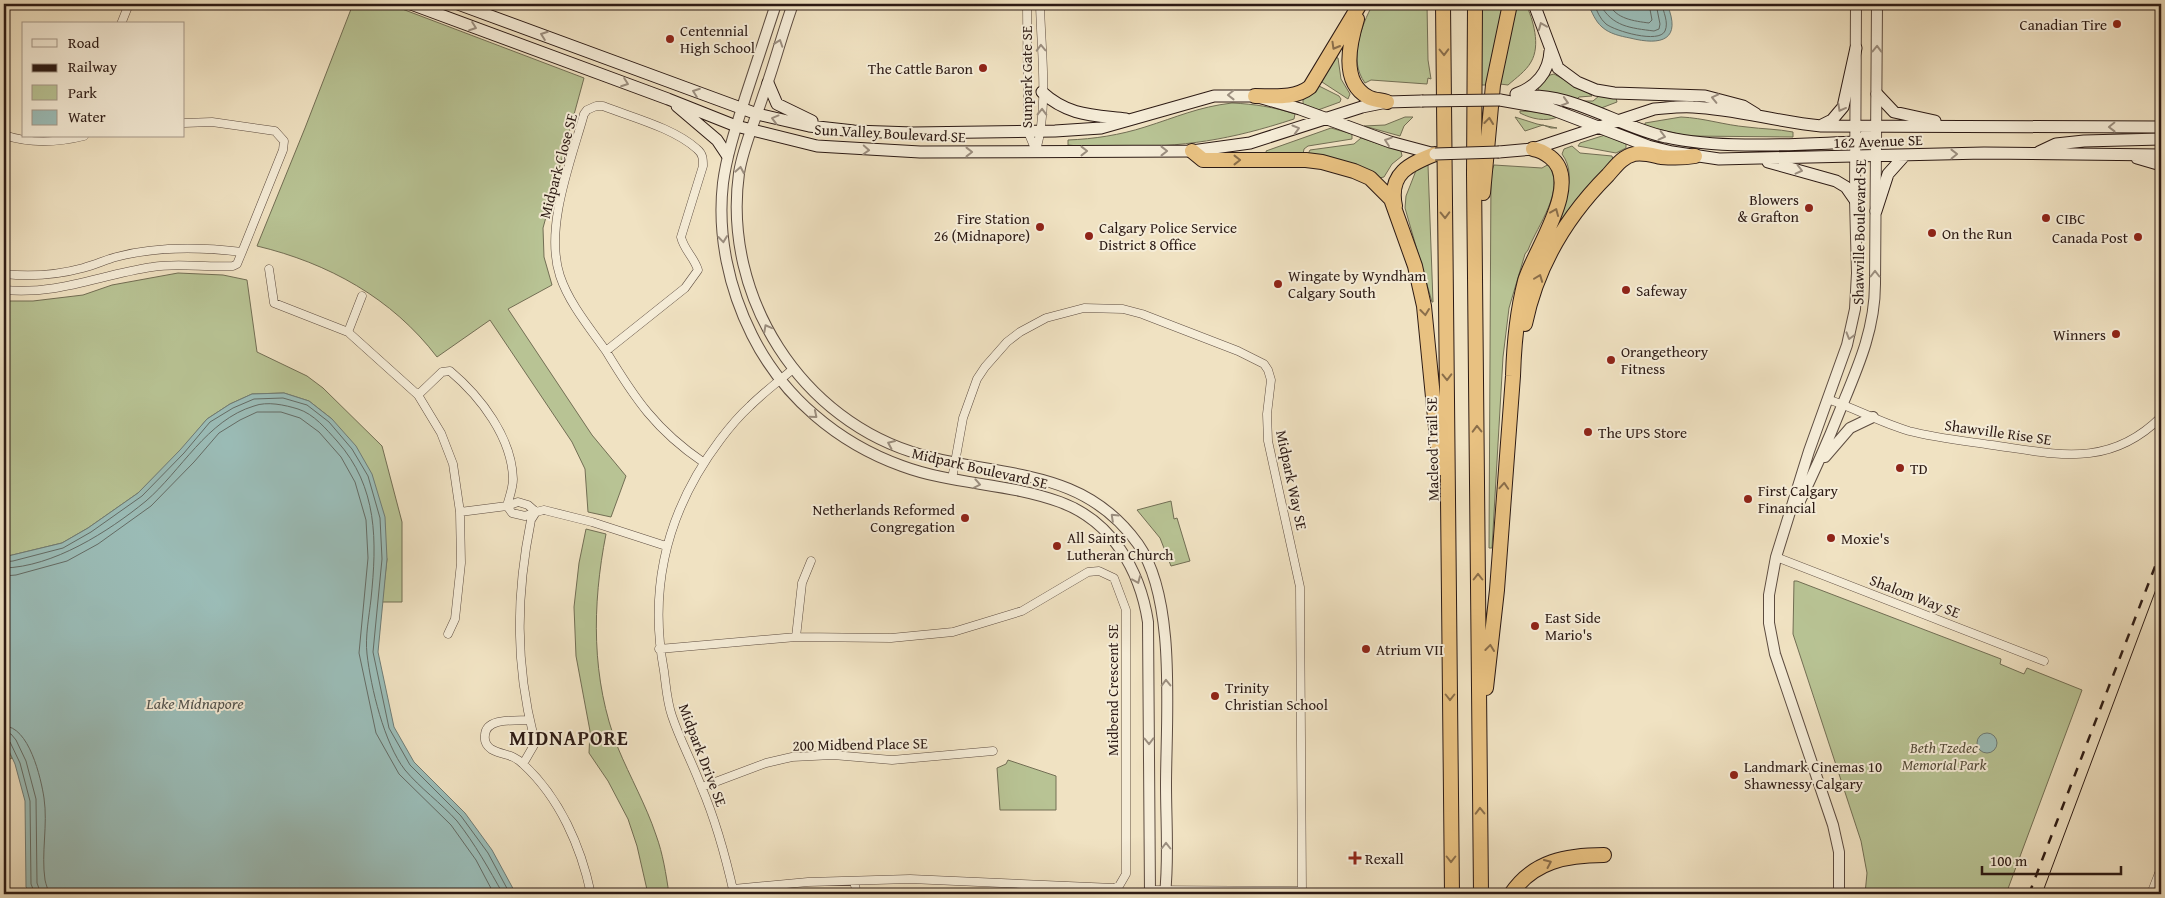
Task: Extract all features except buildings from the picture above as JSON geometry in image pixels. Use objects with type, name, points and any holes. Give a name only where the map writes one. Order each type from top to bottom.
[{"type":"highway","points":[[1255,96],[1291,96],[1304,92],[1310,87],[1361,4]]},
{"type":"highway","points":[[1361,4],[1350,43],[1351,73],[1354,82],[1364,94],[1370,98],[1387,102]]},
{"type":"highway","name":"Macleod Trail SE","points":[[1443,4],[1452,894]]},
{"type":"highway","points":[[1476,4],[1475,291],[1480,894]]},
{"type":"highway","points":[[1475,291],[1491,108],[1510,4]]},
{"type":"highway","points":[[1479,748],[1497,590],[1514,376],[1514,344],[1522,294],[1528,272],[1560,199],[1562,186],[1561,172],[1553,159],[1543,152],[1533,149]]},
{"type":"highway","points":[[1192,151],[1203,160],[1306,160],[1337,165],[1370,178],[1391,199],[1415,266],[1424,306],[1450,560]]},
{"type":"highway","points":[[1397,214],[1394,198],[1397,178],[1410,164],[1435,154]]},
{"type":"highway","points":[[1514,376],[1526,319],[1542,268],[1556,241],[1586,199],[1625,158],[1642,154],[1681,158],[1696,156]]},
{"type":"highway","points":[[1511,894],[1526,876],[1549,862],[1578,855],[1604,855]]},
{"type":"main road","name":"Sun Valley Boulevard SE","points":[[411,4],[751,131],[797,142],[851,149],[911,152],[1192,151],[1250,143],[1328,120],[1362,107],[1387,102],[1500,100]]},
{"type":"main road","name":"Sun Valley Boulevard SE","points":[[458,4],[742,109],[790,122],[828,128],[904,133],[1041,132],[1101,128],[1133,120],[1197,99],[1214,96],[1255,96],[1300,109],[1390,142],[1435,154],[1499,152]]},
{"type":"main road","points":[[1534,4],[1558,68],[1577,82],[1589,88],[1614,92],[1705,96],[1743,106],[1760,117]]},
{"type":"main road","points":[[1500,100],[1520,93],[1538,81],[1547,66],[1550,48]]},
{"type":"main road","points":[[1821,126],[1832,120],[1843,106],[1856,48]]},
{"type":"main road","points":[[768,83],[777,104],[828,128]]},
{"type":"main road","points":[[1042,92],[1062,107],[1077,113],[1133,120]]},
{"type":"main road","points":[[1877,94],[1894,112],[1974,128]]},
{"type":"main road","points":[[1500,100],[1527,96],[1563,101],[1658,135],[1698,142],[1856,142],[1871,132],[1875,126]]},
{"type":"main road","points":[[668,99],[717,140],[727,156]]},
{"type":"main road","name":"162 Avenue SE","points":[[1500,100],[1542,106],[1600,126],[1648,146],[1696,156],[1752,158],[2038,153],[2161,156]]},
{"type":"main road","name":"162 Avenue SE","points":[[1499,152],[1533,149],[1654,109],[1683,107],[1710,108],[1821,126],[1974,128],[2161,127]]},
{"type":"main road","points":[[2038,153],[2056,144],[2161,139]]},
{"type":"main road","points":[[2129,154],[2146,162],[2161,165]]},
{"type":"main road","points":[[1876,211],[1888,174],[1905,155]]},
{"type":"main road","points":[[1752,158],[1836,181],[1848,189],[1855,200]]},
{"type":"street","points":[[122,22],[129,4]]},
{"type":"street","name":"Midpark Boulevard SE","points":[[776,4],[727,156],[722,204],[722,233],[726,261],[746,323],[756,344],[780,380],[813,414],[838,434],[864,450],[903,467],[1060,502],[1074,509],[1109,535],[1120,547],[1142,590],[1148,622],[1150,892]]},
{"type":"street","name":"Midpark Boulevard SE","points":[[793,4],[739,171],[737,204],[742,259],[750,291],[774,340],[793,369],[833,410],[870,434],[908,451],[1051,482],[1078,492],[1099,505],[1122,524],[1140,547],[1151,568],[1161,601],[1164,640],[1166,892]]},
{"type":"street","name":"Sunpark Gate SE","points":[[1027,4],[1028,132],[1036,151]]},
{"type":"street","name":"Sunpark Gate SE","points":[[1036,151],[1041,132],[1040,4]]},
{"type":"street","name":"Shawville Boulevard SE","points":[[1839,894],[1839,852],[1834,825],[1775,654],[1771,636],[1769,595],[1776,558],[1827,399],[1847,345],[1856,309],[1856,4]]},
{"type":"street","name":"Shawville Boulevard SE","points":[[1784,533],[1817,467],[1866,346],[1871,325],[1875,295],[1877,4]]},
{"type":"street","name":"Midpark Close SE","points":[[606,350],[685,288],[698,270],[692,255],[682,243],[680,237],[704,159],[697,149],[673,134],[603,106],[596,106],[587,110],[584,114],[558,212],[555,246],[560,275],[570,299],[650,417],[670,438],[703,462]]},
{"type":"street","points":[[4,290],[33,291],[58,289],[127,271],[161,265],[233,266],[237,264],[283,150],[284,141],[275,131],[212,122],[185,123]]},
{"type":"street","points":[[4,136],[28,142],[45,143],[73,138]]},
{"type":"street","points":[[4,274],[27,276],[58,274],[116,257],[167,248],[218,249],[242,252]]},
{"type":"street","points":[[269,269],[274,303],[348,332],[418,395],[441,434],[453,464],[460,512],[461,563],[454,618],[448,634]]},
{"type":"street","points":[[348,332],[362,296]]},
{"type":"street","name":"Midpark Way SE","points":[[952,479],[967,403],[985,366],[1007,342],[1020,332],[1036,322],[1060,313],[1099,307],[1123,309],[1142,314],[1238,351],[1264,364],[1271,380],[1267,414],[1268,442],[1300,587],[1302,892]]},
{"type":"street","name":"Midpark Drive SE","points":[[734,892],[728,865],[702,787],[671,715],[660,649],[659,606],[666,546],[676,516],[703,462],[749,406],[793,369]]},
{"type":"street","points":[[418,395],[442,372],[447,370],[460,379],[478,399],[501,434],[511,460],[513,481],[507,506],[512,513],[525,516],[544,510],[592,522],[666,546]]},
{"type":"street","name":"Shawville Rise SE","points":[[1827,399],[1910,431],[1938,437],[2050,453],[2080,455],[2103,451],[2122,444],[2139,435],[2161,417]]},
{"type":"street","points":[[1817,467],[1850,428],[1873,417]]},
{"type":"street","points":[[460,512],[507,506]]},
{"type":"street","points":[[523,764],[534,745],[534,738],[522,674],[519,644],[519,594],[531,520],[536,512]]},
{"type":"street","name":"Shalom Way SE","points":[[1776,558],[2044,661]]},
{"type":"street","points":[[796,637],[802,583],[811,561]]},
{"type":"street","name":"Midbend Crescent SE","points":[[660,649],[796,637],[891,638],[960,630],[1022,611],[1088,572],[1100,571],[1114,578],[1126,610],[1126,874],[1119,886],[1114,888],[1063,887],[910,879],[808,882],[734,892]]},
{"type":"street","points":[[530,720],[496,722],[488,727],[484,735],[486,743],[491,749],[512,755],[536,775],[559,808],[579,849],[591,894]]},
{"type":"street","name":"200 Midbend Place SE","points":[[702,787],[766,763],[792,757],[833,755],[892,760],[993,752]]},
{"type":"street","points":[[2151,894],[2161,868]]},
{"type":"street","points":[[854,881],[856,894]]},
{"type":"street","points":[[1150,892],[1302,892]]},
{"type":"green space","points":[[353,4],[389,4],[584,78],[543,228],[544,257],[552,285],[508,309],[592,435],[626,476],[611,517],[588,512],[585,469],[572,442],[490,320],[437,357],[400,317],[379,300],[357,286],[309,262],[257,246]]},
{"type":"green space","points":[[1373,4],[1427,4],[1428,60],[1431,79],[1428,78],[1427,84],[1371,80],[1365,83],[1357,64],[1358,43],[1364,22]]},
{"type":"green space","points":[[1480,4],[1507,4],[1489,85],[1479,85]]},
{"type":"green space","points":[[1517,4],[1526,4],[1531,17],[1536,40],[1534,55],[1524,71],[1508,85],[1500,84]]},
{"type":"green space","points":[[1333,56],[1338,58],[1341,79],[1350,94],[1348,99],[1322,82],[1321,79]]},
{"type":"green space","points":[[1554,74],[1592,96],[1579,97],[1576,100],[1540,93],[1538,88],[1550,75]]},
{"type":"green space","points":[[1319,86],[1339,96],[1340,102],[1318,110],[1303,104],[1303,100]]},
{"type":"green space","points":[[1599,96],[1616,98],[1617,102],[1596,110],[1583,101],[1593,101]]},
{"type":"green space","points":[[1232,103],[1279,109],[1295,114],[1294,119],[1228,137],[1186,144],[1141,147],[1086,147],[1068,145],[1068,140],[1097,138],[1126,132],[1198,110]]},
{"type":"green space","points":[[1520,111],[1538,112],[1558,117],[1539,119],[1520,113]]},
{"type":"green space","points":[[1405,117],[1413,117],[1404,126],[1400,136],[1364,126],[1385,125]]},
{"type":"green space","points":[[1515,117],[1537,124],[1543,125],[1525,131]]},
{"type":"green space","points":[[1681,117],[1739,126],[1782,130],[1793,132],[1793,137],[1687,136],[1645,126],[1645,123]]},
{"type":"green space","points":[[1331,128],[1352,134],[1352,139],[1308,146],[1304,149],[1303,154],[1267,155],[1266,151]]},
{"type":"green space","points":[[1605,135],[1626,144],[1626,148],[1616,153],[1578,146],[1580,143]]},
{"type":"green space","points":[[1361,138],[1401,151],[1402,156],[1392,164],[1384,177],[1379,178],[1340,160],[1308,154],[1310,150],[1354,144]]},
{"type":"green space","points":[[1572,146],[1580,153],[1612,156],[1613,160],[1553,236],[1569,184],[1567,164],[1562,154],[1564,149]]},
{"type":"green space","points":[[1549,164],[1554,186],[1552,197],[1525,254],[1509,308],[1503,357],[1492,548],[1489,548],[1491,173],[1494,165],[1542,168]]},
{"type":"green space","points":[[1428,165],[1433,302],[1405,208],[1406,196],[1417,168]]},
{"type":"green space","points":[[178,273],[223,275],[247,280],[257,352],[307,376],[323,388],[382,446],[402,522],[402,602],[382,602],[387,559],[332,419],[309,401],[284,393],[252,394],[230,404],[207,419],[181,450],[138,493],[88,528],[62,543],[4,557],[4,301],[33,301],[83,295],[112,285]]},
{"type":"green space","points":[[1171,501],[1174,519],[1177,518],[1190,561],[1171,566],[1160,538],[1137,510]]},
{"type":"green space","points":[[586,529],[606,534],[598,588],[597,642],[599,669],[609,722],[618,748],[648,813],[664,864],[669,894],[648,894],[637,846],[628,819],[608,781],[589,753],[590,731],[576,656],[574,607],[579,563]]},
{"type":"green space","name":"Beth Tzedec Memorial Park","points":[[1794,581],[2001,659],[2000,664],[2024,674],[2027,668],[2082,690],[2006,894],[1865,894],[1867,873],[1861,841],[1793,634]]},
{"type":"green space","points":[[4,740],[12,758],[4,762]]},
{"type":"green space","points":[[1008,760],[1056,776],[1056,810],[1000,810],[997,768],[1006,764]]},
{"type":"water","points":[[1588,4],[1667,4],[1671,16],[1672,26],[1670,33],[1666,38],[1651,41],[1615,34],[1600,25]]},
{"type":"water","name":"Lake Midnapore","points":[[284,393],[309,401],[332,419],[356,446],[372,474],[385,517],[387,559],[378,652],[394,727],[414,762],[465,813],[492,850],[516,894],[31,894],[26,887],[25,801],[15,764],[4,740],[4,557],[62,543],[88,528],[138,493],[207,419],[230,404],[252,394]]},
{"type":"water","points":[[1987,733],[1994,736],[1997,743],[1994,750],[1987,753],[1980,750],[1977,743],[1980,736]]},
{"type":"tram line","points":[[2042,894],[2161,576]]},
{"type":"railway","points":[[2029,894],[2161,551]]},
{"type":"place","name":"Canadian Tire","points":[[2117,24]]},
{"type":"place","name":"Centennial High School","points":[[670,39]]},
{"type":"place","name":"The Cattle Baron","points":[[983,68]]},
{"type":"place","name":"Blowers & Grafton","points":[[1809,208]]},
{"type":"place","name":"CIBC","points":[[2046,218]]},
{"type":"place","name":"Fire Station 26 (Midnapore)","points":[[1040,227]]},
{"type":"place","name":"On the Run","points":[[1932,233]]},
{"type":"place","name":"Calgary Police Service District 8 Office","points":[[1089,236]]},
{"type":"place","name":"Canada Post","points":[[2138,237]]},
{"type":"place","name":"Wingate by Wyndham Calgary South","points":[[1278,284]]},
{"type":"place","name":"Safeway","points":[[1626,290]]},
{"type":"place","name":"Winners","points":[[2116,334]]},
{"type":"place","name":"Orangetheory Fitness","points":[[1611,360]]},
{"type":"place","name":"The UPS Store","points":[[1588,432]]},
{"type":"place","name":"TD","points":[[1900,468]]},
{"type":"place","name":"First Calgary Financial","points":[[1748,499]]},
{"type":"place","name":"Netherlands Reformed Congregation","points":[[965,518]]},
{"type":"place","name":"Moxie's","points":[[1831,538]]},
{"type":"place","name":"All Saints Lutheran Church","points":[[1057,546]]},
{"type":"place","name":"East Side Mario's","points":[[1535,626]]},
{"type":"place","name":"Atrium VII","points":[[1366,649]]},
{"type":"place","name":"Trinity Christian School","points":[[1215,696]]},
{"type":"place","name":"Landmark Cinemas 10 Shawnessy Calgary","points":[[1734,775]]},
{"type":"place","name":"Rexall","points":[[1355,858]]},
{"type":"district","name":"MIDNAPORE","points":[[569,737]]}]
